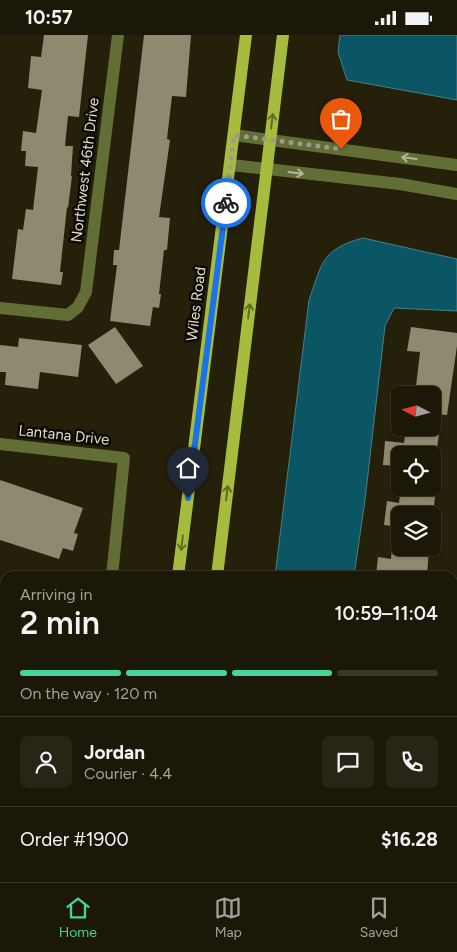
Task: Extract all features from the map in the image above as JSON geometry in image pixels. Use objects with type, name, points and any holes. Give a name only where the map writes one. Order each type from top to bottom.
[{"type":"main road","name":"Wiles Road","points":[[179,571],[246,35]]},
{"type":"main road","points":[[218,571],[283,35]]},
{"type":"street","name":"Northwest 46th Drive","points":[[0,307],[68,315],[78,307],[86,292],[118,35]]},
{"type":"street","points":[[234,135],[457,165]]},
{"type":"street","points":[[231,165],[400,185],[457,194]]},
{"type":"street","name":"Lantana Drive","points":[[0,444],[124,458],[113,571]]},
{"type":"water","points":[[340,35],[457,35],[457,100],[347,80],[338,52]]},
{"type":"water","points":[[363,238],[457,259],[457,311],[394,308],[385,326],[355,571],[276,571],[309,300],[325,260],[339,247]]},
{"type":"building","points":[[44,35],[88,35],[79,117],[68,116],[65,146],[73,146],[72,176],[60,272],[63,272],[61,285],[12,279],[18,229],[23,230],[26,209],[33,210],[38,167],[25,166],[26,151],[21,151],[23,131],[36,133],[42,90],[28,88],[31,56],[41,57]]},
{"type":"building","points":[[144,35],[191,35],[186,97],[172,96],[167,139],[170,140],[159,217],[170,218],[167,250],[164,250],[159,308],[153,307],[150,326],[110,321],[117,265],[113,265],[114,250],[119,250]]},
{"type":"building","points":[[115,327],[143,366],[116,384],[88,345]]},
{"type":"building","points":[[411,327],[457,333],[457,346],[447,415],[441,415],[441,386],[416,386],[420,352],[407,351]]},
{"type":"building","points":[[19,338],[82,345],[78,377],[40,372],[38,389],[5,385],[6,372],[0,372],[0,345],[18,347]]},
{"type":"building","points":[[405,436],[439,436],[437,446],[391,446],[391,465],[383,465],[385,441],[404,443]]},
{"type":"building","points":[[0,480],[83,508],[74,533],[78,534],[73,551],[63,548],[59,559],[0,540]]},
{"type":"building","points":[[400,496],[435,496],[434,506],[391,506],[391,526],[384,525],[387,501],[399,503]]},
{"type":"building","points":[[391,556],[428,556],[427,571],[377,571],[378,557],[391,559]]},
{"type":"way so far","points":[[226,203],[234,135],[341,149]]},
{"type":"route","points":[[188,498],[226,203]]}]
